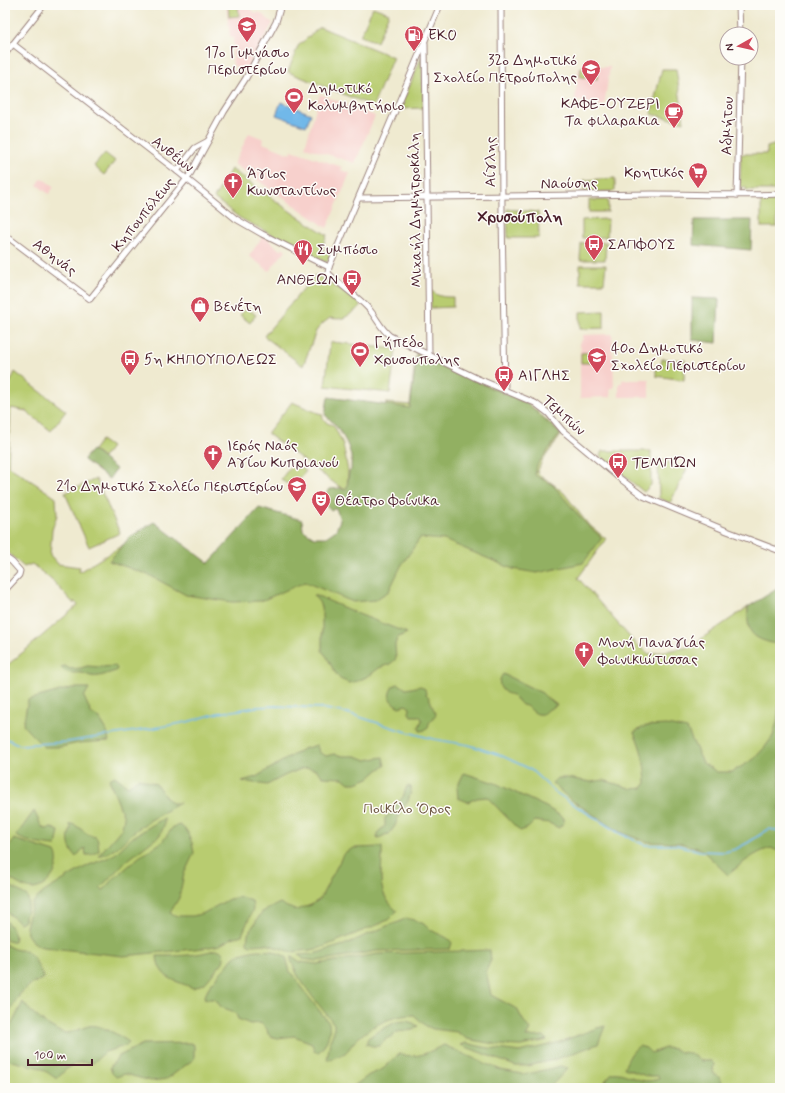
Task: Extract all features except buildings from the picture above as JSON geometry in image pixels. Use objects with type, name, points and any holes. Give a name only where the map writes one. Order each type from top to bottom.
[{"type":"street","points":[[5,54],[44,5]]},
{"type":"street","name":"Κηπουπόλεως","points":[[90,299],[186,179],[224,112],[246,78],[276,22],[280,5]]},
{"type":"street","points":[[329,267],[440,5]]},
{"type":"street","name":"Αίγλης","points":[[501,5],[505,391]]},
{"type":"street","points":[[739,5],[740,26]]},
{"type":"street","name":"Μιχαήλ Δημητροκάλη","points":[[425,40],[429,354]]},
{"type":"street","name":"Ανθέων","points":[[13,44],[177,171],[236,219],[262,234],[329,267]]},
{"type":"street","name":"Αδμήτου","points":[[737,195],[741,66]]},
{"type":"street","name":"Κηπουπόλεως","points":[[177,171],[195,148],[209,140]]},
{"type":"street","name":"Ναούσης","points":[[358,198],[502,195],[780,194]]},
{"type":"street","name":"Αθηνάς","points":[[5,235],[90,299]]},
{"type":"street","name":"Τεμπών","points":[[329,267],[327,272],[328,274],[366,306],[388,334],[476,378],[535,403],[542,408],[563,431],[643,496],[712,525],[780,551]]},
{"type":"street","points":[[5,557],[20,571],[19,575],[5,590]]},
{"type":"shaded area","name":"17ο Γυμνάσιο Περιστερίου","points":[[226,5],[245,5],[257,14],[259,12],[273,23],[244,73],[233,65],[233,38],[230,36]]},
{"type":"shaded area","name":"32ο Δημοτικό Σχολείο Πετρούπολης","points":[[579,67],[610,67],[604,106],[583,103],[582,101],[575,100]]},
{"type":"shaded area","points":[[320,94],[375,116],[355,163],[305,147]]},
{"type":"shaded area","points":[[249,133],[264,139],[263,143],[290,154],[292,150],[342,167],[341,170],[350,173],[327,228],[234,164]]},
{"type":"shaded area","points":[[42,178],[54,187],[49,194],[37,185]]},
{"type":"shaded area","points":[[263,236],[275,244],[274,245],[281,251],[283,248],[286,250],[269,271],[249,256]]},
{"type":"shaded area","name":"40ο Δημοτικό Σχολείο Περιστερίου","points":[[612,334],[613,350],[610,353],[613,352],[614,388],[610,388],[611,397],[580,398],[580,350],[582,348],[579,343],[583,339],[583,335]]},
{"type":"shaded area","points":[[649,379],[649,397],[619,397],[619,383],[622,383],[622,380]]},
{"type":"green space","points":[[228,5],[238,5],[239,16],[229,17]]},
{"type":"green space","points":[[373,7],[389,13],[377,42],[360,36]]},
{"type":"green space","points":[[320,27],[393,57],[373,106],[288,72],[298,46]]},
{"type":"green space","points":[[422,56],[423,108],[400,109]]},
{"type":"green space","points":[[581,67],[598,69],[597,79],[580,77]]},
{"type":"green space","points":[[662,69],[676,69],[684,122],[651,114]]},
{"type":"green space","points":[[777,144],[778,190],[746,190],[746,187],[740,187],[741,154],[767,154],[767,147]]},
{"type":"green space","points":[[105,153],[115,161],[104,175],[94,166]]},
{"type":"green space","points":[[231,169],[294,214],[327,235],[322,249],[331,254],[327,262],[240,218],[214,198]]},
{"type":"green space","points":[[615,178],[615,191],[584,192],[584,180]]},
{"type":"green space","points":[[589,200],[608,200],[608,212],[589,212]]},
{"type":"green space","points":[[761,200],[777,200],[777,227],[761,227]]},
{"type":"green space","points":[[507,209],[538,212],[539,238],[508,238]]},
{"type":"green space","points":[[608,219],[607,237],[582,238],[582,220]]},
{"type":"green space","points":[[694,220],[752,220],[751,250],[693,245]]},
{"type":"green space","points":[[606,242],[605,260],[580,260],[581,243]]},
{"type":"green space","points":[[580,265],[606,265],[604,283],[580,283]]},
{"type":"green space","points":[[315,275],[342,290],[359,303],[360,306],[345,317],[339,319],[330,318],[322,324],[316,331],[303,366],[264,336]]},
{"type":"green space","points":[[431,290],[444,297],[453,297],[453,307],[431,308]]},
{"type":"green space","points":[[692,298],[719,299],[717,343],[692,340]]},
{"type":"green space","points":[[247,308],[256,315],[250,323],[240,315]]},
{"type":"green space","points":[[604,311],[604,328],[580,329],[580,312]]},
{"type":"green space","name":"Γήπεδο Χρυσουπολης","points":[[332,342],[396,349],[390,393],[325,386],[330,344]]},
{"type":"green space","points":[[598,352],[598,363],[581,363],[581,353]]},
{"type":"green space","name":"Ποικίλο Όρος","points":[[416,353],[528,403],[562,434],[542,461],[537,473],[564,493],[587,523],[606,539],[578,578],[635,643],[649,654],[689,647],[748,607],[748,613],[780,600],[780,1088],[5,1088],[5,667],[78,605],[74,601],[74,604],[54,582],[32,564],[24,567],[5,550],[5,394],[15,372],[66,411],[51,431],[26,411],[11,408],[8,466],[56,498],[57,515],[52,530],[50,555],[58,564],[80,567],[79,572],[154,526],[209,568],[311,540],[339,536],[364,487],[386,403],[410,405]]},
{"type":"green space","points":[[417,355],[527,404],[560,434],[537,465],[535,475],[553,485],[585,523],[602,538],[583,563],[537,573],[513,569],[444,540],[420,538],[401,566],[389,591],[375,600],[353,602],[305,582],[261,601],[232,602],[186,595],[149,575],[109,561],[130,537],[154,522],[209,563],[259,508],[302,520],[303,530],[314,537],[326,537],[336,530],[340,520],[336,508],[331,511],[327,505],[320,501],[330,489],[341,488],[343,490],[347,488],[349,472],[351,470],[351,456],[348,447],[337,427],[325,415],[328,397],[410,408]]},
{"type":"green space","points":[[662,359],[685,360],[684,380],[656,376],[656,366],[661,366]]},
{"type":"green space","points":[[292,402],[322,414],[327,423],[333,425],[335,428],[343,444],[348,471],[347,488],[344,489],[337,485],[268,434]]},
{"type":"green space","points":[[101,440],[111,447],[103,458],[93,450]]},
{"type":"green space","points":[[92,450],[116,469],[109,479],[84,460]]},
{"type":"green space","points":[[602,451],[651,451],[651,485],[644,492],[600,456]]},
{"type":"green space","points":[[658,459],[687,469],[670,503],[659,498]]},
{"type":"green space","points":[[294,462],[306,471],[292,488],[281,479]]},
{"type":"green space","points":[[96,479],[120,533],[89,547],[65,493]]},
{"type":"green space","points":[[780,587],[780,645],[762,640],[754,635],[749,627],[748,607]]},
{"type":"green space","points":[[313,595],[407,633],[397,638],[395,645],[396,659],[390,664],[379,668],[370,675],[358,681],[349,683],[340,679],[322,651],[322,610],[319,602]]},
{"type":"green space","points":[[65,666],[70,669],[87,666],[115,666],[117,668],[116,671],[100,676],[89,676],[83,673],[72,673],[63,670],[61,667]]},
{"type":"green space","points":[[503,674],[542,693],[557,705],[543,714],[536,714],[528,707],[522,705],[512,695],[501,689],[500,679]]},
{"type":"green space","points":[[399,684],[406,689],[421,686],[425,689],[436,713],[435,717],[430,721],[425,730],[420,731],[419,727],[422,720],[420,716],[411,716],[409,713],[410,708],[406,705],[399,707],[391,700],[389,695],[390,692],[394,685]]},
{"type":"green space","points":[[72,688],[89,688],[84,697],[91,713],[100,719],[106,729],[109,741],[79,743],[61,747],[44,747],[23,725],[28,700]]},
{"type":"green space","points":[[780,702],[780,852],[771,848],[759,852],[728,875],[701,849],[679,843],[646,842],[618,831],[570,799],[552,783],[557,778],[591,782],[603,780],[633,789],[642,788],[646,783],[645,769],[643,757],[634,732],[646,726],[667,725],[687,729],[703,763],[717,772],[732,772],[754,759],[773,736]]},
{"type":"green space","points":[[317,745],[319,752],[326,756],[334,754],[356,756],[366,760],[383,757],[385,766],[369,778],[356,783],[349,783],[343,778],[323,777],[317,770],[308,768],[286,775],[267,785],[242,781],[256,777],[303,749]]},
{"type":"green space","points":[[464,773],[495,783],[546,807],[564,818],[564,822],[559,828],[549,823],[535,821],[528,828],[520,831],[487,797],[477,798],[468,802],[458,798],[457,787]]},
{"type":"green space","points":[[115,776],[128,786],[139,778],[156,784],[172,803],[180,803],[144,824],[116,848],[98,856],[122,828],[124,818],[109,779]]},
{"type":"green space","points":[[407,786],[411,787],[408,801],[401,809],[395,826],[389,834],[377,838],[378,832],[385,826],[385,818],[391,814],[396,804],[403,797]]},
{"type":"green space","points":[[34,811],[42,827],[46,829],[52,828],[59,831],[56,846],[36,843],[16,836]]},
{"type":"green space","points":[[164,818],[164,826],[160,835],[124,863],[100,888],[104,890],[110,882],[139,857],[162,842],[173,827],[180,825],[187,831],[194,853],[184,874],[179,898],[170,913],[177,916],[193,916],[204,913],[229,899],[241,897],[252,901],[253,909],[242,935],[232,938],[220,945],[204,948],[123,956],[43,947],[31,940],[27,934],[26,927],[32,904],[36,899],[44,892],[73,874],[89,865],[115,854],[133,837]]},
{"type":"green space","points":[[70,824],[76,826],[89,835],[96,837],[99,851],[91,855],[86,855],[85,848],[76,857],[69,844],[69,833],[71,829]]},
{"type":"green space","points":[[14,839],[55,852],[57,857],[56,869],[49,880],[39,888],[26,888],[5,875],[5,845],[8,848]]},
{"type":"green space","points":[[382,847],[382,889],[390,904],[397,911],[388,920],[320,948],[311,950],[292,952],[266,944],[250,945],[247,943],[248,934],[262,912],[280,903],[296,910],[311,905],[320,899],[344,853],[354,848]]},
{"type":"green space","points":[[5,883],[27,896],[29,903],[24,921],[20,923],[5,911]]},
{"type":"green space","points":[[406,918],[423,924],[450,940],[452,943],[450,949],[377,951],[317,961],[303,959],[299,955],[313,954],[344,945]]},
{"type":"green space","points":[[5,920],[14,932],[14,942],[11,942],[5,938]]},
{"type":"green space","points":[[5,944],[15,949],[26,950],[34,958],[44,978],[30,985],[20,994],[5,1020]]},
{"type":"green space","points":[[220,950],[223,953],[223,962],[205,983],[193,988],[169,978],[161,970],[158,964],[157,956],[193,955]]},
{"type":"green space","points":[[258,950],[272,951],[286,957],[290,972],[294,975],[300,986],[329,1023],[327,1040],[317,1053],[314,1050],[312,1043],[294,1036],[278,1038],[273,1037],[268,1034],[267,1029],[262,1024],[250,1024],[238,1019],[236,1014],[221,1007],[215,999],[204,998],[210,985],[232,959],[237,955]]},
{"type":"green space","points":[[490,950],[491,960],[486,971],[491,995],[517,1009],[530,1030],[526,1037],[544,1036],[547,1040],[521,1046],[500,1045],[467,1039],[457,1032],[433,1029],[426,1026],[414,1015],[390,1019],[374,1026],[361,1036],[345,1053],[327,1060],[330,1041],[334,1031],[334,1024],[298,976],[291,960],[291,957],[293,957],[300,962],[317,964],[378,954]]},
{"type":"green space","points":[[23,1002],[39,1019],[62,1032],[71,1032],[89,1026],[98,1026],[129,1042],[125,1046],[105,1052],[93,1063],[81,1062],[75,1064],[65,1070],[57,1079],[41,1068],[8,1060],[5,1057],[5,1032],[12,1024]]},
{"type":"green space","points":[[406,1021],[418,1026],[413,1030],[397,1032],[392,1037],[386,1039],[379,1046],[366,1044],[368,1038],[377,1032],[396,1022]]},
{"type":"green space","points":[[605,1026],[598,1044],[554,1060],[527,1066],[515,1066],[461,1045],[466,1043],[482,1047],[520,1052],[557,1043]]},
{"type":"green space","points":[[190,1043],[194,1045],[194,1059],[167,1079],[151,1081],[125,1074],[116,1077],[112,1073],[110,1067],[119,1056],[143,1044]]},
{"type":"green space","points":[[444,1045],[501,1070],[522,1074],[560,1066],[568,1068],[551,1086],[552,1088],[354,1088],[354,1086],[369,1075],[383,1069],[399,1054],[413,1056],[423,1054]]},
{"type":"green space","points":[[639,1046],[646,1048],[651,1053],[665,1048],[675,1049],[680,1052],[689,1053],[702,1061],[711,1061],[714,1064],[714,1074],[721,1080],[721,1088],[603,1088],[605,1081],[612,1073],[620,1073],[646,1081],[659,1079],[658,1076],[646,1076],[624,1068],[632,1053]]},
{"type":"water","name":"Δημοτικό Κολυμβητήριο","points":[[281,102],[311,114],[306,126],[276,115]]},
{"type":"waterway","points":[[5,738],[20,745],[67,742],[187,722],[218,713],[256,707],[275,706],[320,708],[347,713],[400,730],[433,739],[469,745],[500,755],[530,769],[555,792],[576,806],[619,833],[645,845],[677,845],[700,851],[725,852],[736,849],[769,829],[780,831]]},
{"type":"place","name":"17ο Γυμνάσιο Περιστερίου","points":[[247,43]]},
{"type":"place","name":"EKO","points":[[414,52]]},
{"type":"place","name":"32ο Δημοτικό Σχολείο Πετρούπολης","points":[[591,86]]},
{"type":"place","name":"Δημοτικό Κολυμβητήριο","points":[[294,114]]},
{"type":"place","name":"ΚΑΦΕ-ΟΥΖΕΡΙ Τα φιλαρακια","points":[[674,129]]},
{"type":"place","name":"Κρητικός","points":[[698,189]]},
{"type":"place","name":"Άγιος Κωνσταντίνος","points":[[233,199]]},
{"type":"place","name":"ΣΑΠΦΟΥΣ","points":[[594,261]]},
{"type":"place","name":"Συμπόσιο","points":[[303,266]]},
{"type":"place","name":"ΑΝΘΕΩΝ","points":[[352,296]]},
{"type":"place","name":"Βενέτη","points":[[200,323]]},
{"type":"place","name":"Γήπεδο Χρυσουπολης","points":[[360,368]]},
{"type":"place","name":"40ο Δημοτικό Σχολείο Περιστερίου","points":[[597,374]]},
{"type":"place","name":"5η ΚΗΠΟΥΠΟΛΕΩΣ","points":[[130,376]]},
{"type":"place","name":"ΑΙΓΛΗΣ","points":[[504,392]]},
{"type":"place","name":"Ιερός Ναός Αγίου Κυπριανού","points":[[213,471]]},
{"type":"place","name":"ΤΕΜΠΏΝ","points":[[618,479]]},
{"type":"place","name":"21ο Δημοτικό Σχολείο Περιστερίου","points":[[297,503]]},
{"type":"place","name":"Θέατρο Φοίνικα","points":[[321,517]]},
{"type":"place","name":"Μονή Παναγιάς Φοινικιώτισσας","points":[[584,668]]},
{"type":"district","name":"Χρυσούπολη","points":[[520,216]]}]
